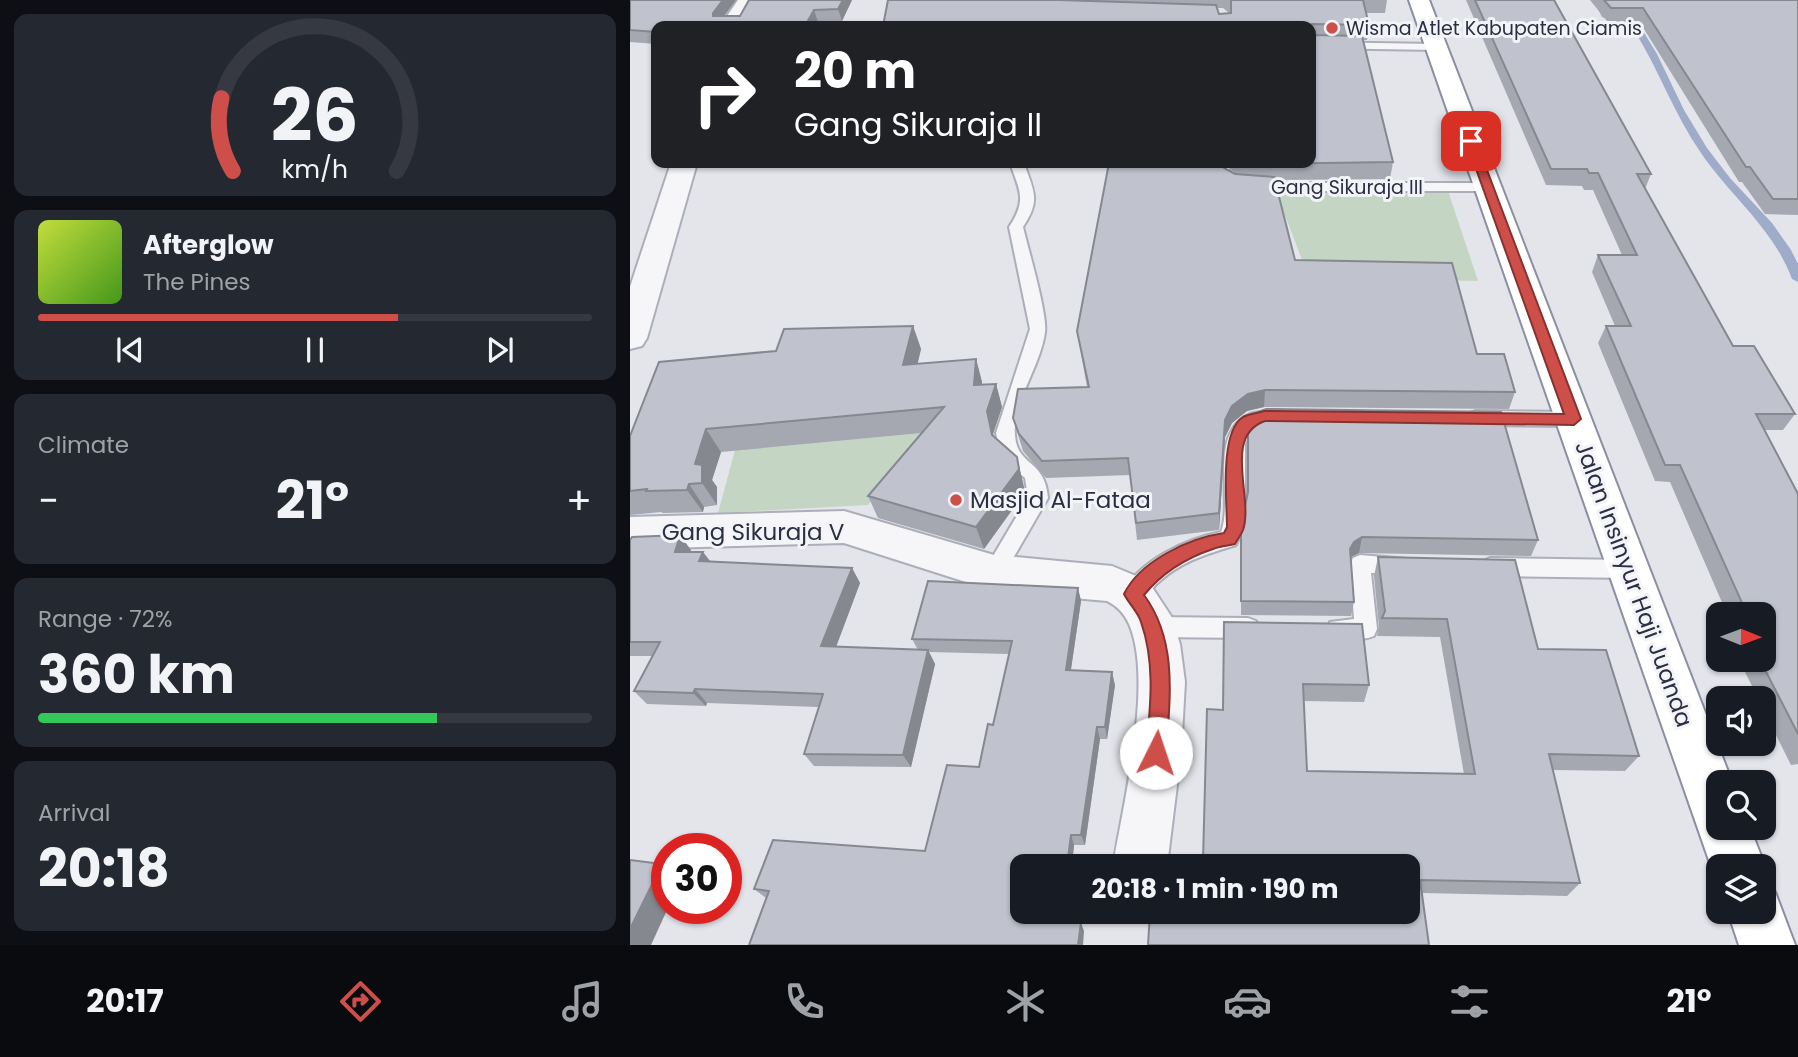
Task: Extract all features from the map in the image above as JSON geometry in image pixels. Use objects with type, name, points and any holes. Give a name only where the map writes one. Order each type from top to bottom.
[{"type":"highway","name":"Jalan Insinyur Haji Juanda","points":[[1419,0],[1706,780]]},
{"type":"highway","points":[[1759,924],[1767,945]]},
{"type":"street","points":[[734,21],[748,0]]},
{"type":"street","points":[[630,338],[682,168]]},
{"type":"street","name":"Gang Sikuraja V","points":[[630,533],[844,527],[994,573],[1112,584],[1142,610]]},
{"type":"street","points":[[1141,854],[1156,753],[1161,682],[1142,610]]},
{"type":"lane","points":[[1316,45],[1437,47]]},
{"type":"lane","points":[[994,573],[1038,498],[1033,474],[1010,457],[1005,433],[1038,329],[1017,227],[1027,210],[1029,199],[1019,168]]},
{"type":"lane","name":"Gang Sikuraja III","points":[[1221,168],[1225,179],[1234,185],[1248,187],[1488,187]]},
{"type":"lane","points":[[1272,628],[1142,610],[1151,573],[1173,559],[1212,542],[1229,539],[1236,528],[1235,454],[1238,433],[1247,422],[1264,416],[1303,416]]},
{"type":"lane","points":[[1458,418],[1574,419]]},
{"type":"lane","points":[[1313,629],[1367,629],[1360,564],[1427,565]]},
{"type":"lane","points":[[1468,566],[1629,569]]},
{"type":"green space","points":[[1448,191],[1478,281],[1309,278],[1276,192]]},
{"type":"green space","points":[[933,432],[868,505],[718,513],[735,450]]},
{"type":"building","points":[[630,0],[723,0],[713,16],[740,16],[749,0],[843,0],[838,9],[814,10],[808,21],[651,21],[651,32],[630,30]]},
{"type":"building","points":[[888,0],[1059,0],[1216,5],[1219,14],[1231,13],[1231,0],[1363,0],[1369,25],[1316,24],[1316,21],[884,21]]},
{"type":"building","points":[[1475,0],[1554,0],[1651,174],[1637,174],[1733,346],[1754,346],[1795,414],[1756,414],[1798,494],[1798,734],[1776,691],[1776,686],[1773,686],[1766,672],[1776,672],[1776,602],[1742,602],[1680,465],[1665,465],[1606,326],[1631,326],[1598,255],[1637,255],[1598,173],[1589,173],[1587,169],[1551,169]]},
{"type":"building","points":[[1604,0],[1798,0],[1798,199],[1773,199],[1750,167],[1746,167],[1643,8],[1611,8]]},
{"type":"building","points":[[1316,35],[1362,36],[1393,162],[1316,163]]},
{"type":"building","points":[[1108,168],[1224,168],[1235,174],[1274,177],[1295,260],[1452,263],[1477,354],[1504,354],[1515,392],[1265,390],[1248,394],[1232,406],[1225,420],[1219,513],[1136,523],[1128,458],[1042,461],[1019,434],[1013,418],[1018,389],[1089,387],[1077,331]]},
{"type":"building","points":[[913,326],[903,365],[976,359],[974,385],[996,384],[987,411],[992,435],[1017,457],[1019,469],[976,527],[868,496],[944,407],[706,429],[695,464],[702,465],[702,483],[689,484],[687,490],[630,491],[630,436],[659,362],[776,351],[784,329]]},
{"type":"building","points":[[1266,409],[1501,412],[1538,540],[1362,537],[1354,542],[1350,549],[1354,602],[1241,601],[1241,526],[1248,492],[1248,428],[1256,413]]},
{"type":"building","points":[[680,535],[675,552],[703,552],[699,561],[852,568],[821,646],[928,650],[903,755],[804,754],[823,694],[695,689],[693,693],[634,691],[660,642],[630,642],[630,540],[632,537]]},
{"type":"building","points":[[1378,557],[1515,560],[1538,649],[1606,650],[1639,756],[1549,754],[1580,883],[1420,880],[1420,854],[1203,854],[1207,709],[1223,710],[1224,622],[1362,624],[1369,685],[1303,684],[1307,771],[1475,774],[1447,619],[1382,618],[1385,611]]},
{"type":"building","points":[[928,581],[1078,588],[1066,670],[1112,672],[1105,727],[1097,727],[1081,835],[1071,835],[1069,854],[1010,854],[1010,924],[1081,924],[1078,945],[749,945],[769,891],[754,889],[773,840],[925,851],[947,765],[979,767],[988,724],[993,725],[1012,641],[912,639]]},
{"type":"building","points":[[630,860],[651,863],[651,886],[630,929]]},
{"type":"building","points":[[1420,880],[1429,945],[1148,945],[1149,924],[1420,924]]},
{"type":"waterway","points":[[1604,0],[1599,3],[1605,15],[1637,28],[1695,137],[1722,175],[1777,237],[1798,279]]},
{"type":"place","name":"Wisma Atlet Kabupaten Ciamis","points":[[1332,28]]},
{"type":"place","name":"Masjid Al-Fataa","points":[[956,500]]},
{"type":"route","points":[[1156,753],[1161,682],[1157,644],[1149,616],[1133,594],[1151,573],[1173,559],[1212,542],[1229,539],[1236,528],[1235,454],[1238,433],[1247,422],[1264,416],[1574,419],[1471,141]]}]
